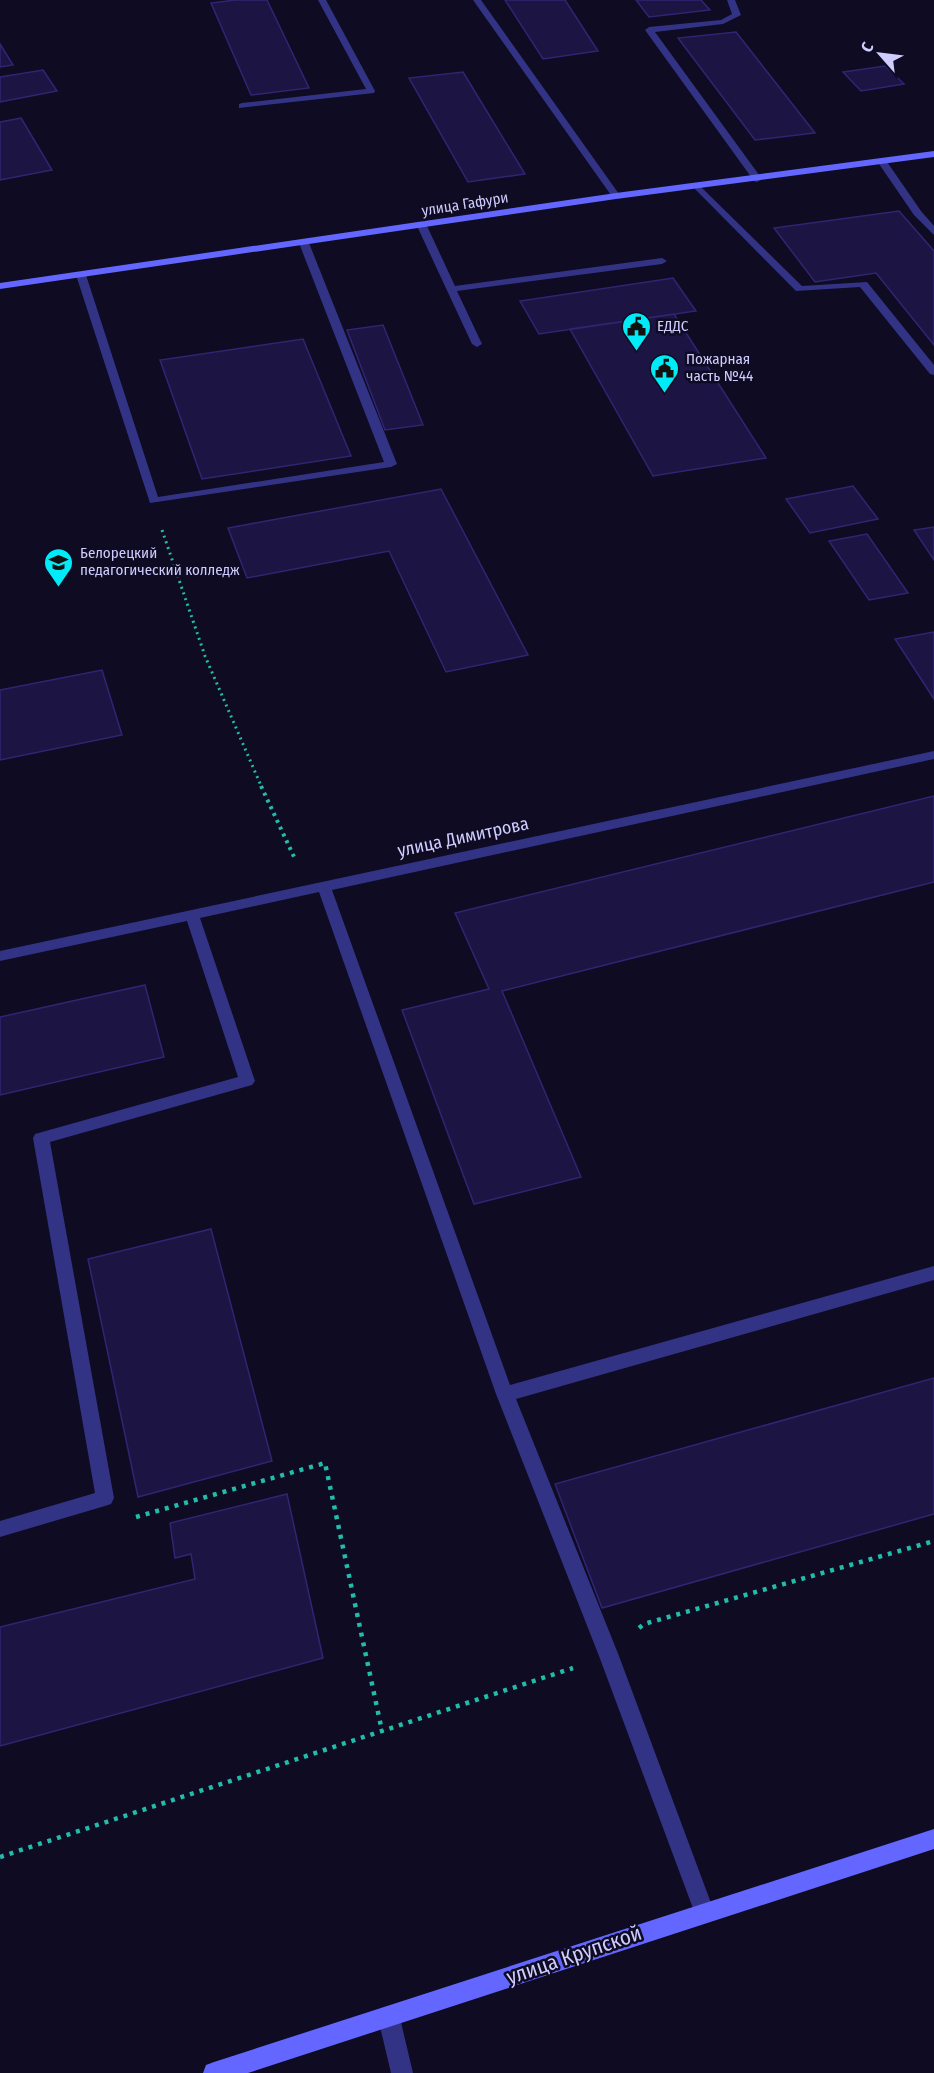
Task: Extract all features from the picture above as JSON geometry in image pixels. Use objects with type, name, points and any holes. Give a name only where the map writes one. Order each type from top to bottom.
[{"type":"street","name":"улица Гафури","points":[[0,286],[616,196],[698,187],[934,154]]},
{"type":"street","name":"улица Крупской","points":[[214,2073],[389,2018],[704,1911],[934,1839]]},
{"type":"lane","points":[[242,106],[370,91],[322,0]]},
{"type":"lane","points":[[477,0],[616,196]]},
{"type":"lane","points":[[731,0],[737,15],[723,22],[649,30],[757,179]]},
{"type":"lane","points":[[882,161],[917,213],[934,232]]},
{"type":"lane","points":[[698,187],[800,289],[864,284],[934,372]]},
{"type":"lane","points":[[422,226],[477,344]]},
{"type":"lane","points":[[81,275],[154,501],[391,464],[304,243]]},
{"type":"lane","points":[[452,289],[662,261]]},
{"type":"lane","name":"улица Димитрова","points":[[0,956],[934,754]]},
{"type":"lane","points":[[324,886],[505,1394],[609,1656],[704,1911]]},
{"type":"lane","points":[[0,1529],[105,1498],[41,1138],[247,1082],[192,915]]},
{"type":"lane","points":[[505,1394],[934,1273]]},
{"type":"lane","points":[[389,2018],[402,2073]]},
{"type":"path","points":[[154,501],[174,575],[224,707],[297,863],[324,886]]},
{"type":"path","points":[[105,1498],[130,1519],[325,1463],[382,1731]]},
{"type":"path","points":[[0,1857],[609,1656],[644,1624],[934,1541]]},
{"type":"building","points":[[267,0],[309,88],[251,95],[211,3]]},
{"type":"building","points":[[505,0],[565,0],[598,51],[543,59]]},
{"type":"building","points":[[636,0],[701,0],[710,10],[649,17]]},
{"type":"building","points":[[736,32],[815,133],[755,140],[678,38]]},
{"type":"building","points":[[0,44],[13,65],[0,67]]},
{"type":"building","points":[[885,66],[904,84],[861,91],[843,72]]},
{"type":"building","points":[[43,70],[57,91],[0,102],[0,77]]},
{"type":"building","points":[[463,72],[525,174],[468,182],[409,78]]},
{"type":"building","points":[[21,118],[52,170],[0,180],[0,122]]},
{"type":"building","points":[[899,211],[934,251],[934,345],[876,273],[815,282],[774,228]]},
{"type":"building","points":[[673,278],[696,311],[539,334],[520,301]]},
{"type":"building","name":"Пожарная часть №44","points":[[674,314],[766,458],[653,476],[570,329]]},
{"type":"building","points":[[383,325],[423,425],[385,430],[347,330]]},
{"type":"building","points":[[303,339],[351,456],[202,479],[160,360]]},
{"type":"building","points":[[853,486],[878,519],[810,533],[786,499]]},
{"type":"building","points":[[441,489],[528,655],[446,672],[389,551],[247,578],[228,528]]},
{"type":"building","points":[[934,527],[934,560],[914,530]]},
{"type":"building","points":[[867,534],[908,593],[869,600],[829,541]]},
{"type":"building","points":[[934,632],[934,699],[895,639]]},
{"type":"building","points":[[102,670],[122,735],[0,760],[0,690]]},
{"type":"building","points":[[934,796],[934,882],[502,991],[581,1177],[474,1204],[402,1010],[489,989],[455,913]]},
{"type":"building","points":[[145,985],[164,1057],[0,1095],[0,1017]]},
{"type":"building","points":[[211,1229],[272,1461],[138,1497],[88,1259]]},
{"type":"building","points":[[934,1378],[934,1514],[602,1608],[555,1484]]},
{"type":"building","points":[[287,1494],[323,1658],[0,1746],[0,1627],[195,1579],[191,1554],[175,1558],[170,1523]]},
{"type":"place","name":"ЕДДС","points":[[636,352]]},
{"type":"place","name":"Пожарная часть №44","points":[[665,394]]},
{"type":"place","name":"Белорецкий педагогический колледж","points":[[59,588]]}]
